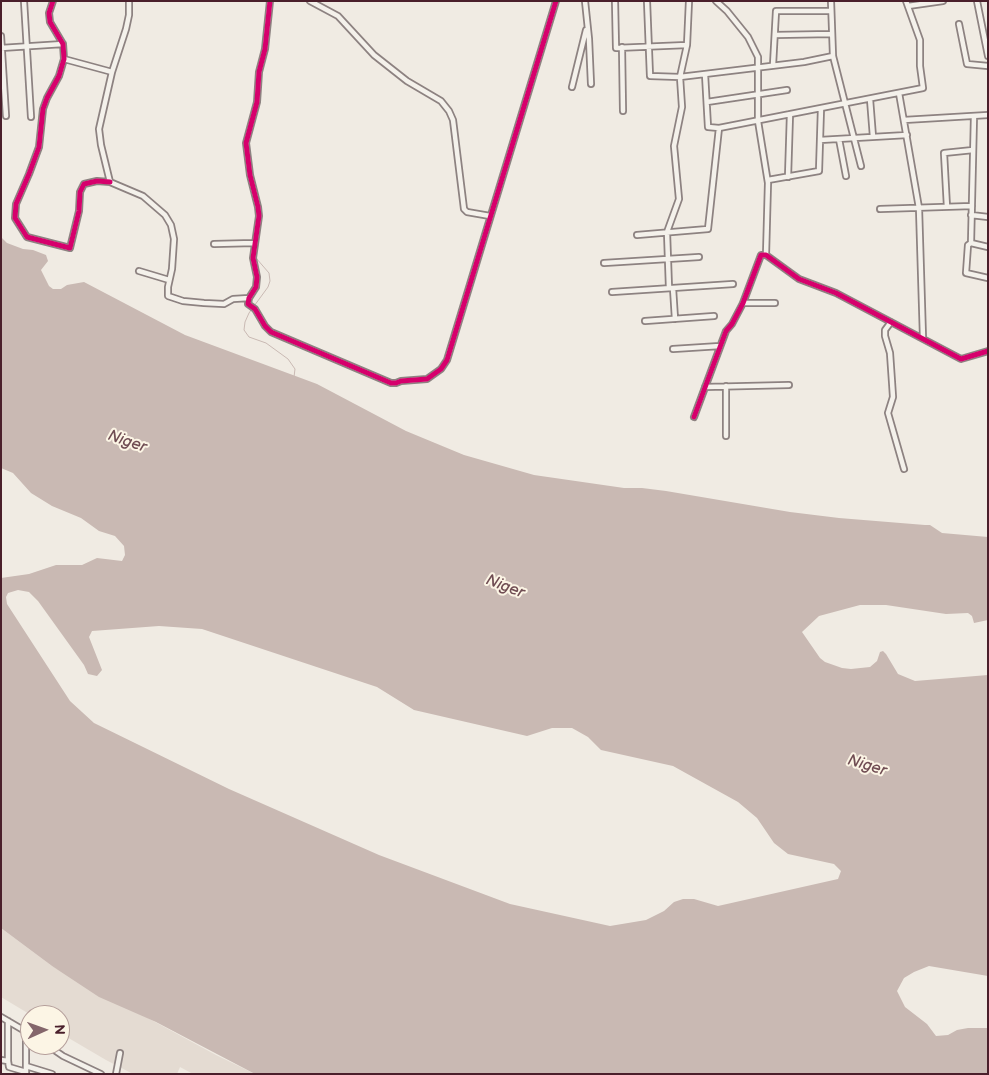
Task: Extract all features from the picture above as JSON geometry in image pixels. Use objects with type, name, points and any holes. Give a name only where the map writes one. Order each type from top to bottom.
[{"type":"street","points":[[24,1],[31,117]]},
{"type":"street","points":[[53,1],[49,13],[50,22],[63,44],[64,59],[59,76],[43,109],[39,147],[16,204],[15,218],[27,236],[70,248]]},
{"type":"street","points":[[110,182],[99,129],[112,72],[126,29],[129,1]]},
{"type":"street","points":[[270,1],[265,49],[259,72],[257,102],[246,143],[250,175],[259,216],[253,258],[257,277],[254,291],[248,298],[248,304],[253,307],[271,332],[391,383],[427,379],[441,369],[447,360],[556,1]]},
{"type":"street","points":[[310,1],[338,16],[374,55],[407,81],[441,101],[449,111],[452,120],[464,209],[467,212],[490,216]]},
{"type":"street","points":[[585,1],[591,84]]},
{"type":"street","points":[[615,1],[616,48],[688,45]]},
{"type":"street","points":[[647,1],[650,76],[680,77],[833,56]]},
{"type":"street","points":[[674,319],[666,232],[679,199],[674,146],[682,107],[680,77],[688,45],[689,1]]},
{"type":"street","points":[[716,1],[728,11],[748,37],[758,57],[758,121],[768,180],[766,255]]},
{"type":"street","points":[[831,1],[833,56],[861,166]]},
{"type":"street","points":[[705,74],[708,127],[719,128],[923,88],[920,66],[920,40],[907,4],[943,1]]},
{"type":"street","points":[[977,1],[988,56]]},
{"type":"street","points":[[773,65],[776,11],[831,11]]},
{"type":"street","points":[[959,24],[967,64],[988,66]]},
{"type":"street","points":[[572,87],[587,26]]},
{"type":"street","points":[[775,35],[832,34]]},
{"type":"street","points":[[1,36],[6,116]]},
{"type":"street","points":[[2,48],[63,44]]},
{"type":"street","points":[[622,48],[623,111]]},
{"type":"street","points":[[64,59],[112,72]]},
{"type":"street","points":[[707,102],[787,90]]},
{"type":"street","points":[[899,93],[919,208],[923,338]]},
{"type":"street","points":[[870,99],[873,137]]},
{"type":"street","points":[[768,180],[819,171],[821,108]]},
{"type":"street","points":[[788,177],[790,114]]},
{"type":"street","points":[[904,120],[988,115]]},
{"type":"street","points":[[974,116],[971,243],[968,246],[966,273],[988,278]]},
{"type":"street","points":[[637,235],[708,229],[719,128]]},
{"type":"street","points":[[820,140],[906,135]]},
{"type":"street","points":[[839,139],[846,176]]},
{"type":"street","points":[[947,207],[944,153],[973,150]]},
{"type":"street","points":[[68,254],[79,211],[80,192],[84,184],[97,181],[110,182],[143,196],[165,215],[171,225],[174,239],[168,296],[183,300],[224,304],[233,300],[248,298]]},
{"type":"street","points":[[880,209],[972,206]]},
{"type":"street","points":[[972,215],[988,217]]},
{"type":"street","points":[[214,244],[254,243]]},
{"type":"street","points":[[971,243],[988,247]]},
{"type":"street","points":[[694,417],[726,331],[743,303],[761,255],[766,255],[799,279],[836,293],[961,359],[988,351]]},
{"type":"street","points":[[604,263],[699,257]]},
{"type":"street","points":[[139,271],[169,280]]},
{"type":"street","points":[[612,292],[733,284]]},
{"type":"street","points":[[743,303],[775,303]]},
{"type":"street","points":[[645,321],[714,316]]},
{"type":"street","points":[[891,322],[885,330],[890,353],[893,397],[888,413],[904,469]]},
{"type":"street","points":[[673,349],[720,346]]},
{"type":"street","points":[[705,387],[789,385]]},
{"type":"street","points":[[726,386],[726,436]]},
{"type":"street","points":[[1,1016],[20,1028]]},
{"type":"street","points":[[8,1021],[9,1067],[52,1074]]},
{"type":"street","points":[[116,1074],[120,1053]]},
{"type":"street","points":[[26,1071],[27,1055]]},
{"type":"street","points":[[62,1055],[89,1071],[101,1074]]},
{"type":"street","points":[[1,1060],[8,1061]]},
{"type":"shaded area","points":[[1,928],[52,966],[216,1055],[255,1074],[193,1074],[180,1067],[177,1074],[133,1074],[70,1039],[70,1005],[20,1005],[20,1008],[1,997]]},
{"type":"water","name":"Niger","points":[[1,237],[7,243],[46,255],[48,261],[41,270],[49,286],[53,289],[61,289],[67,285],[84,282],[185,335],[317,384],[406,431],[464,455],[534,475],[624,488],[666,491],[790,512],[930,525],[942,533],[988,537],[988,620],[974,623],[972,616],[968,613],[946,614],[886,605],[860,605],[819,616],[802,632],[820,658],[825,662],[842,668],[870,667],[877,661],[880,652],[883,651],[898,674],[915,681],[988,675],[988,976],[929,966],[904,978],[897,991],[905,1007],[927,1024],[936,1036],[948,1035],[957,1030],[968,1028],[988,1028],[988,1074],[255,1074],[156,1022],[99,997],[52,966],[1,928],[1,578],[29,574],[56,565],[82,565],[97,558],[122,561],[125,555],[124,546],[115,536],[99,531],[81,518],[52,506],[31,493],[13,473],[1,468]],"holes":[[[18,590],[29,592],[38,601],[84,665],[88,674],[97,676],[102,670],[89,637],[92,631],[159,626],[202,629],[377,687],[414,710],[527,736],[552,728],[572,728],[588,737],[601,750],[673,766],[738,802],[757,818],[774,843],[788,854],[834,864],[841,871],[838,879],[718,906],[694,899],[683,899],[674,902],[664,911],[646,920],[610,926],[510,904],[379,855],[229,789],[94,723],[70,701],[7,604],[6,597],[8,593]]]},
{"type":"waterway","points":[[256,258],[269,273],[270,281],[268,287],[249,313],[244,330],[249,337],[266,343],[288,359],[295,369],[294,377]]},
{"type":"cycle path","points":[[53,1],[49,13],[50,22],[63,44],[64,59],[59,76],[43,109],[39,147],[16,204],[15,218],[27,237],[70,248],[79,211],[80,192],[84,184],[97,181],[110,182]]},
{"type":"cycle path","points":[[270,1],[265,49],[259,72],[257,102],[246,143],[250,175],[259,216],[253,258],[257,277],[256,287],[249,298],[248,304],[255,309],[271,332],[391,383],[427,379],[441,369],[447,360],[556,1]]},
{"type":"cycle path","points":[[694,417],[726,331],[743,303],[761,255],[766,255],[799,279],[836,293],[961,359],[988,351]]}]
